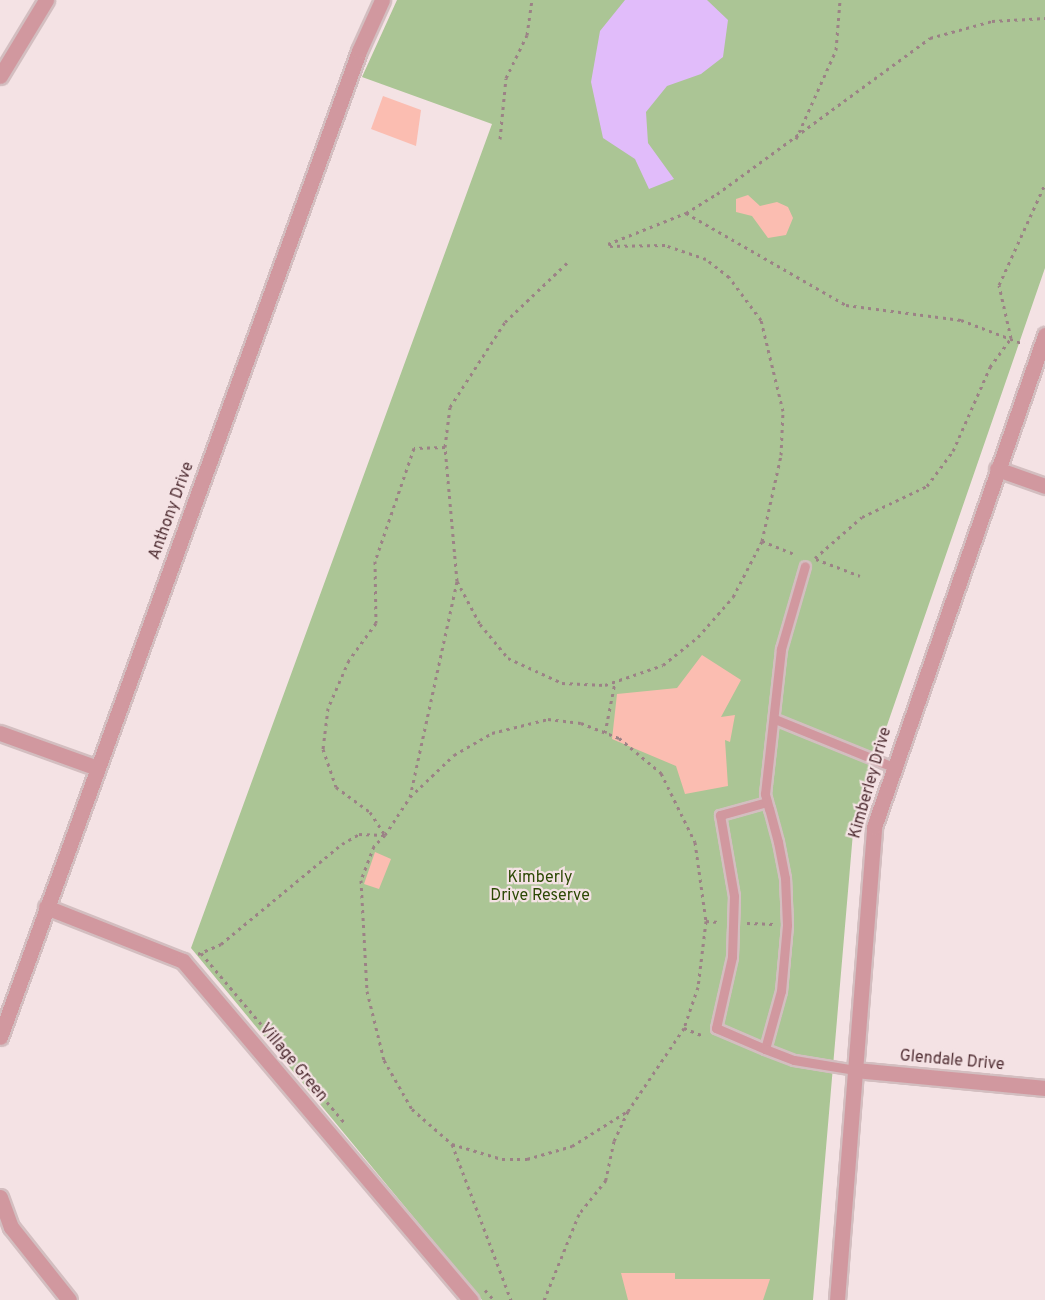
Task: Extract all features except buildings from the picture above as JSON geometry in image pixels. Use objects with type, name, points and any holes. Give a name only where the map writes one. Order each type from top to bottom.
[{"type":"street","points":[[0,76],[46,0]]},
{"type":"street","name":"Anthony Drive","points":[[0,1037],[359,51],[382,0]]},
{"type":"street","name":"Kimberley Drive","points":[[837,1300],[868,867],[891,766],[1045,335]]},
{"type":"street","points":[[997,469],[1045,486]]},
{"type":"street","points":[[0,733],[97,768]]},
{"type":"street","name":"Village Green","points":[[46,907],[183,961],[471,1300]]},
{"type":"street","name":"Glendale Drive","points":[[855,1070],[1045,1088]]},
{"type":"street","points":[[0,1197],[6,1232],[69,1300]]},
{"type":"lane","points":[[765,1049],[781,991],[788,925],[785,878],[767,802],[781,649],[806,567]]},
{"type":"lane","points":[[775,719],[891,766]]},
{"type":"lane","points":[[767,802],[720,815],[734,896],[732,957],[716,1028],[794,1060],[855,1070]]},
{"type":"path","points":[[500,139],[506,78],[526,35],[532,0]]},
{"type":"path","points":[[795,140],[836,50],[840,0]]},
{"type":"path","points":[[457,581],[480,624],[508,658],[562,683],[615,682],[663,665],[698,637],[733,597],[762,541],[781,454],[783,411],[761,320],[729,277],[706,259],[664,245],[605,246],[686,213],[795,140],[930,38],[992,21],[1045,18]]},
{"type":"path","points":[[814,558],[862,517],[927,486],[953,451],[990,367],[1011,338],[999,285],[1045,184]]},
{"type":"path","points":[[686,213],[846,305],[961,320],[1040,350]]},
{"type":"path","points":[[410,797],[457,581],[445,447],[450,407],[475,363],[525,298],[567,263]]},
{"type":"path","points":[[386,835],[370,812],[336,787],[322,749],[328,708],[349,660],[376,623],[375,561],[414,448],[445,447]]},
{"type":"path","points":[[762,541],[860,576]]},
{"type":"path","points":[[605,733],[615,682]]},
{"type":"path","points":[[544,1300],[579,1214],[606,1180],[614,1141],[628,1111],[684,1028],[698,987],[706,921],[695,842],[684,813],[661,774],[605,733],[548,719],[492,733],[454,755],[410,797],[386,835],[374,846],[362,880],[372,1017],[393,1080],[412,1109],[452,1144],[502,1159],[535,1157],[572,1146],[628,1111]]},
{"type":"path","points":[[183,961],[221,944],[342,844],[359,834],[386,835]]},
{"type":"path","points":[[452,1144],[512,1300]]},
{"type":"green space","name":"Kimberly Drive Reserve","points":[[397,0],[1045,0],[1045,268],[854,821],[813,1300],[482,1300],[191,948],[492,124],[362,77]]},
{"type":"shaded area","points":[[625,0],[707,0],[728,20],[723,57],[701,74],[667,86],[646,112],[648,143],[674,179],[649,189],[635,159],[603,138],[591,82],[600,31]]}]
